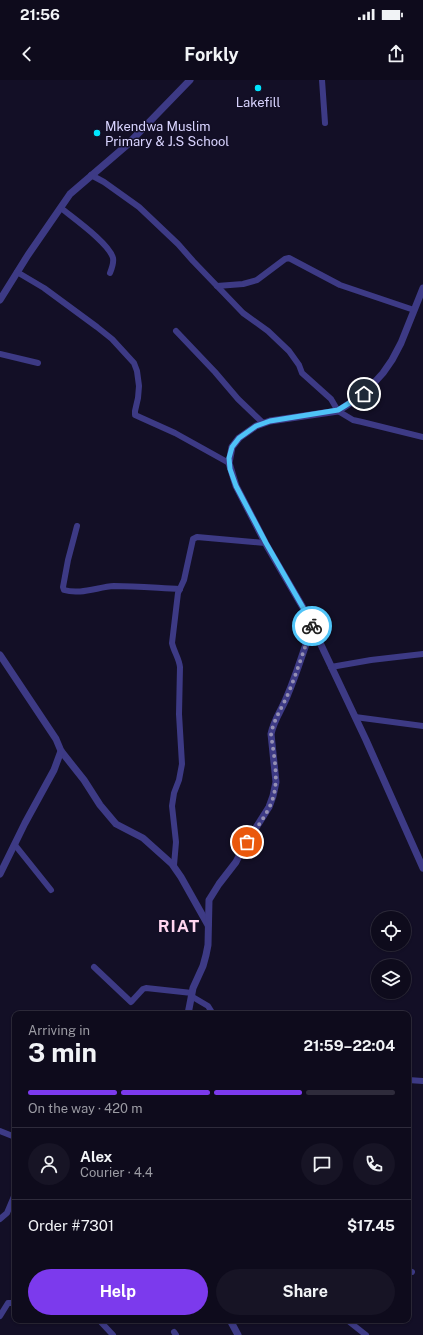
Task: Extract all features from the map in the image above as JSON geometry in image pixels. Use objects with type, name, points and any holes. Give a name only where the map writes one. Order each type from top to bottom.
[{"type":"street","points":[[0,300],[17,272],[70,194],[127,145],[190,80]]},
{"type":"street","points":[[322,80],[325,123]]},
{"type":"street","points":[[91,175],[104,182],[139,207],[178,244],[243,313],[268,331],[289,351],[299,365],[302,373],[332,399],[338,410],[353,420],[423,437]]},
{"type":"street","points":[[61,208],[108,248],[113,259],[113,267],[110,273]]},
{"type":"street","points":[[217,286],[244,284],[257,280],[285,259],[289,258],[340,285],[414,310]]},
{"type":"street","points":[[17,272],[44,288],[97,327],[112,339],[135,365],[137,370],[138,386],[138,398],[135,415],[175,433],[229,463]]},
{"type":"street","points":[[423,288],[392,360],[383,373],[364,394],[338,410],[263,423],[246,431],[232,447],[229,463],[236,486],[266,543],[305,611],[420,854],[423,868]]},
{"type":"street","points":[[176,331],[238,399],[263,423]]},
{"type":"street","points":[[0,354],[38,363]]},
{"type":"street","points":[[77,526],[68,560],[63,588],[64,590],[87,591],[114,586],[180,589]]},
{"type":"street","points":[[174,865],[176,842],[172,806],[174,792],[179,780],[182,764],[179,714],[180,660],[173,648],[172,643],[178,593],[184,580],[193,539],[266,543]]},
{"type":"street","points":[[189,1011],[193,988],[203,966],[206,955],[210,900],[218,884],[236,862],[269,807],[276,782],[271,734],[272,727],[288,695],[313,628]]},
{"type":"street","points":[[331,667],[371,660],[423,654]]},
{"type":"street","points":[[0,655],[49,727],[62,751],[84,780],[100,805],[116,824],[143,838],[174,865],[209,926]]},
{"type":"street","points":[[355,717],[423,726]]},
{"type":"street","points":[[0,874],[25,822],[54,770],[62,751]]},
{"type":"street","points":[[15,845],[51,890]]},
{"type":"street","points":[[94,967],[131,1002],[144,988],[192,995],[208,1006],[211,1011]]},
{"type":"street","points":[[411,1080],[423,1081]]},
{"type":"street","points":[[0,1131],[12,1137]]},
{"type":"street","points":[[0,1219],[7,1213],[12,1201]]},
{"type":"street","points":[[0,1316],[8,1303],[12,1302]]},
{"type":"street","points":[[102,1323],[113,1335]]},
{"type":"street","points":[[232,1323],[238,1335]]},
{"type":"street","points":[[351,1323],[366,1335]]},
{"type":"way so far","points":[[247,842],[269,807],[273,796],[276,782],[271,734],[272,727],[288,695],[313,628],[312,626]]},
{"type":"place","name":"Lakefill","points":[[258,88]]},
{"type":"place","name":"Mkendwa Muslim Primary & J.S School","points":[[97,133]]},
{"type":"district","name":"RIAT","points":[[179,926]]},
{"type":"route","points":[[312,626],[236,486],[230,469],[229,458],[232,447],[239,438],[246,431],[256,426],[270,421],[330,413],[338,410],[364,394]]}]
